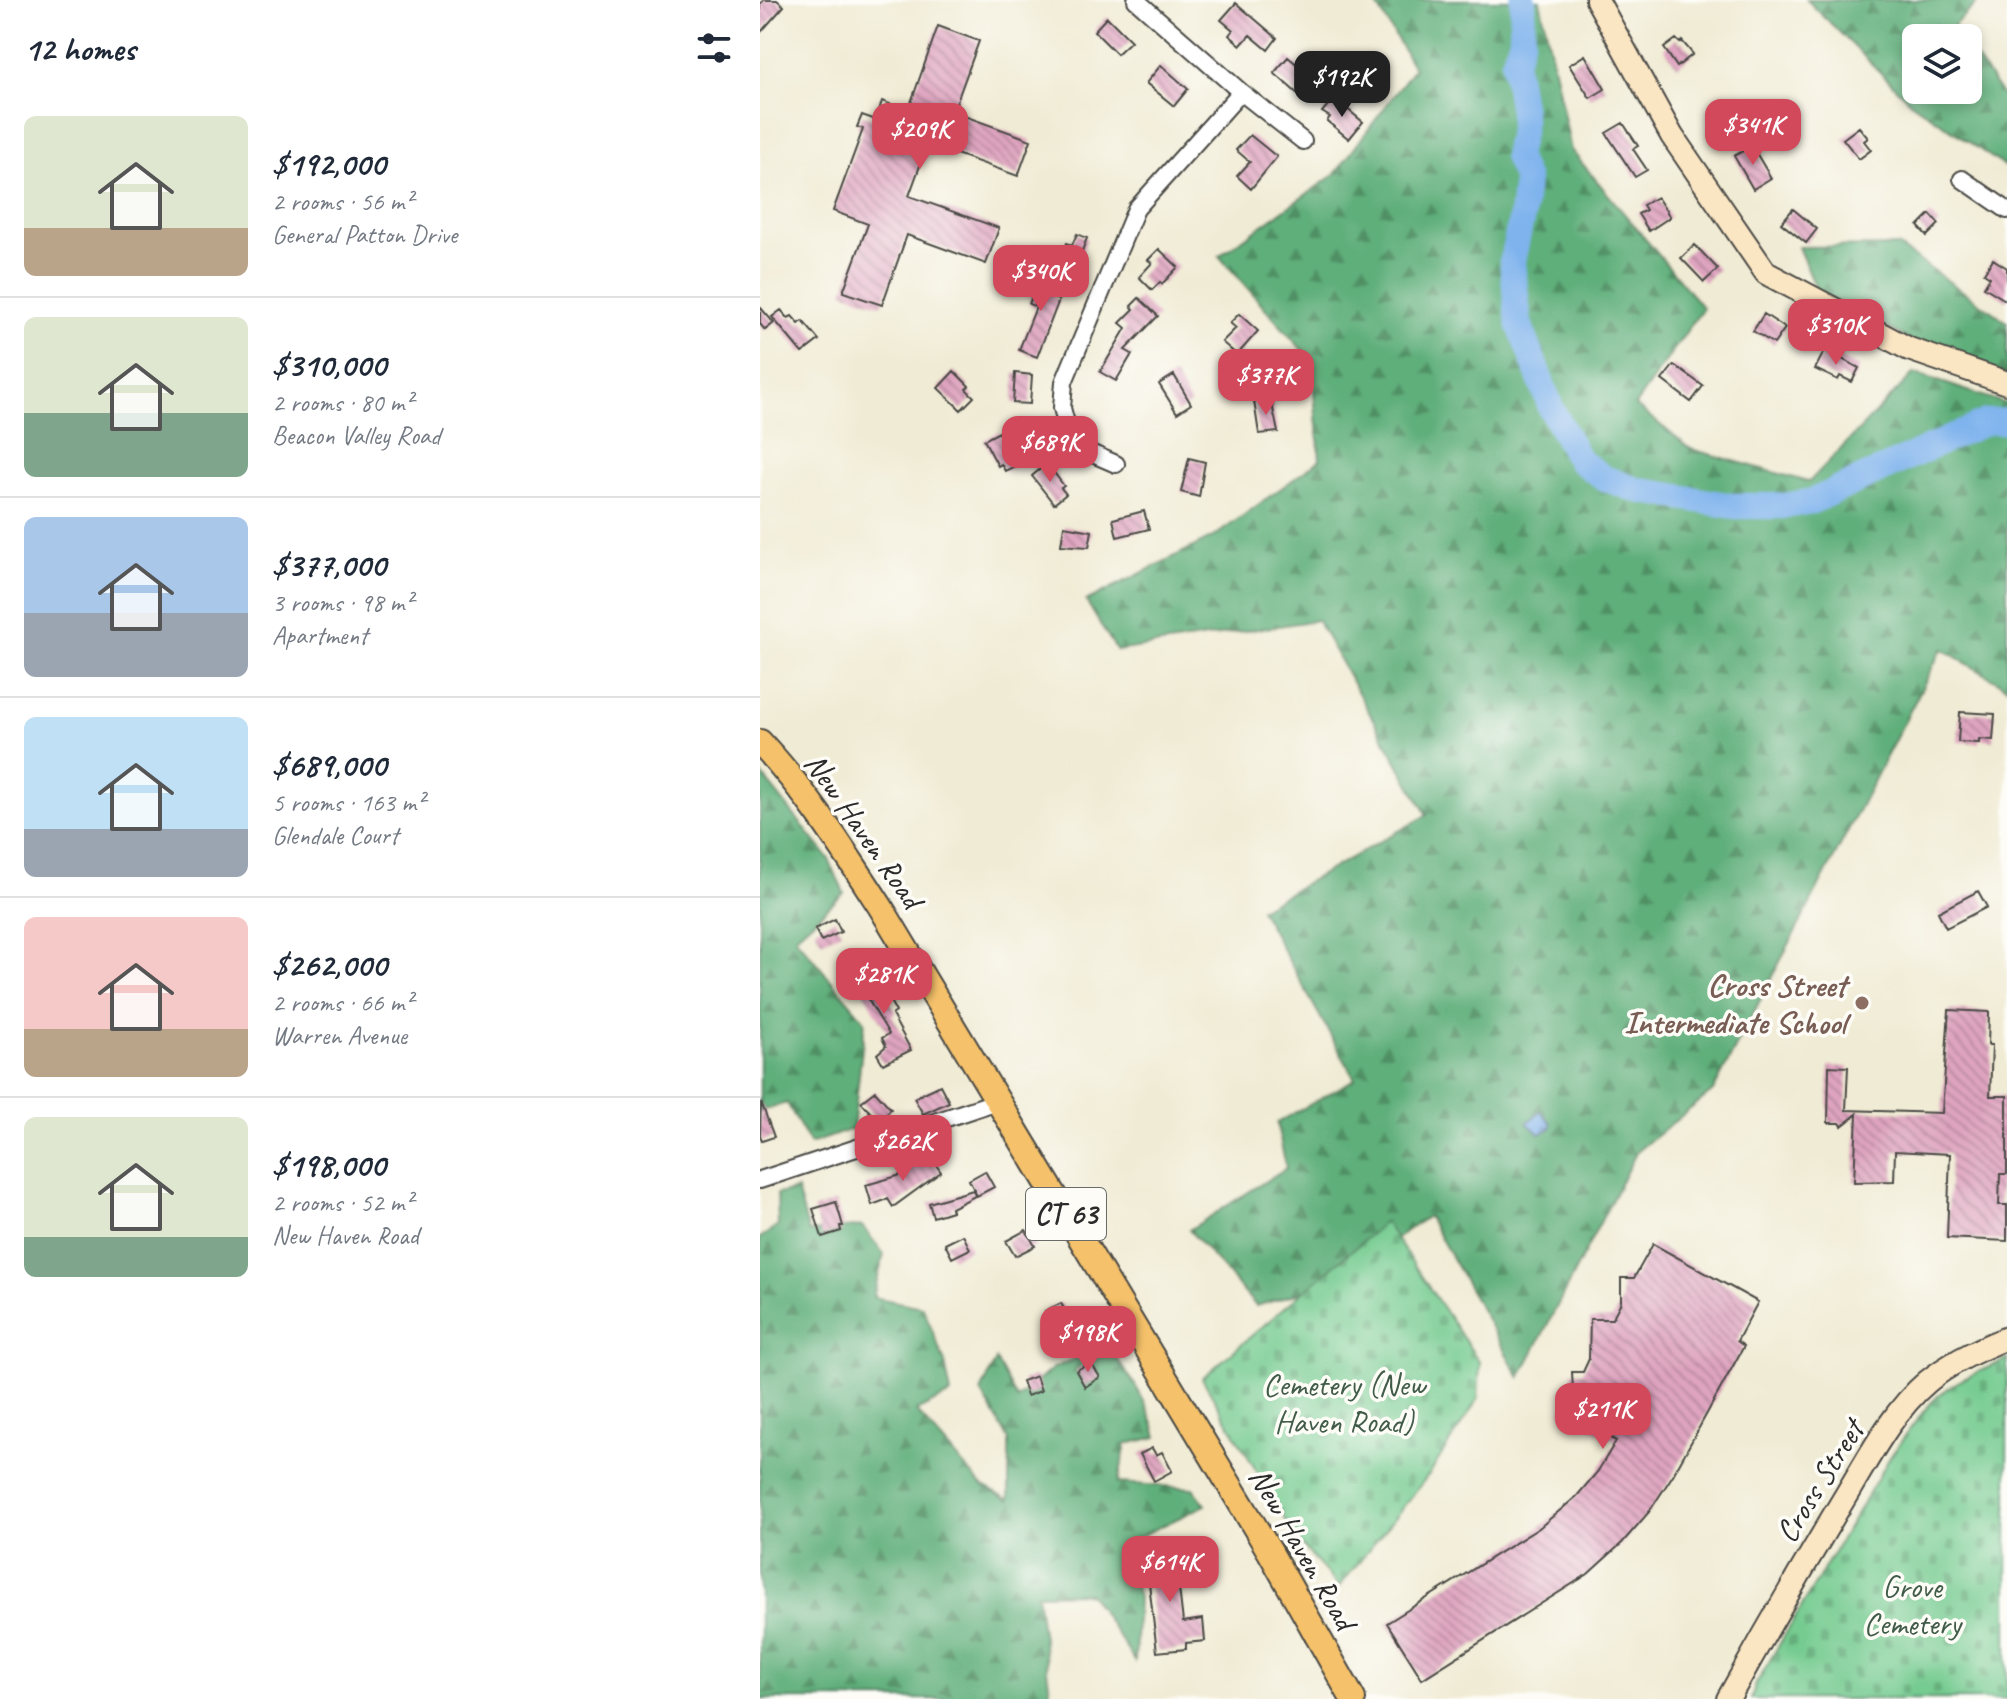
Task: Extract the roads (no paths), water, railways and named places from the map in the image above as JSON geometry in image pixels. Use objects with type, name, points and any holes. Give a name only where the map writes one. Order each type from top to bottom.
[{"type":"main road","name":"New Haven Road","points":[[760,742],[783,767],[834,836],[880,906],[1270,1552],[1353,1699]]},
{"type":"street","points":[[1136,0],[1241,92],[1303,141]]},
{"type":"street","points":[[1597,0],[1672,136],[1766,273],[1909,349],[2007,383]]},
{"type":"street","points":[[1116,464],[1072,445],[1062,408],[1064,382],[1136,209],[1241,92]]},
{"type":"street","points":[[1962,179],[2007,210]]},
{"type":"street","points":[[760,1180],[998,1101]]},
{"type":"street","name":"Cross Street","points":[[1728,1699],[1838,1509],[1906,1405],[1926,1383],[1949,1366],[2007,1338]]},
{"type":"water","points":[[1541,1111],[1551,1123],[1551,1128],[1540,1134],[1527,1123]]},
{"type":"waterway","points":[[1523,0],[1522,39],[1514,62],[1522,112],[1516,156],[1526,180],[1512,261],[1519,323],[1551,408],[1579,460],[1604,478],[1637,490],[1734,506],[1783,506],[1813,501],[1986,422],[2007,421]]},
{"type":"place","name":"Cross Street Intermediate School","points":[[1862,1003]]},
{"type":"park label","name":"Cemetery (New Haven Road)","points":[[1344,1402]]},
{"type":"park label","name":"Grove Cemetery","points":[[1912,1604]]}]
